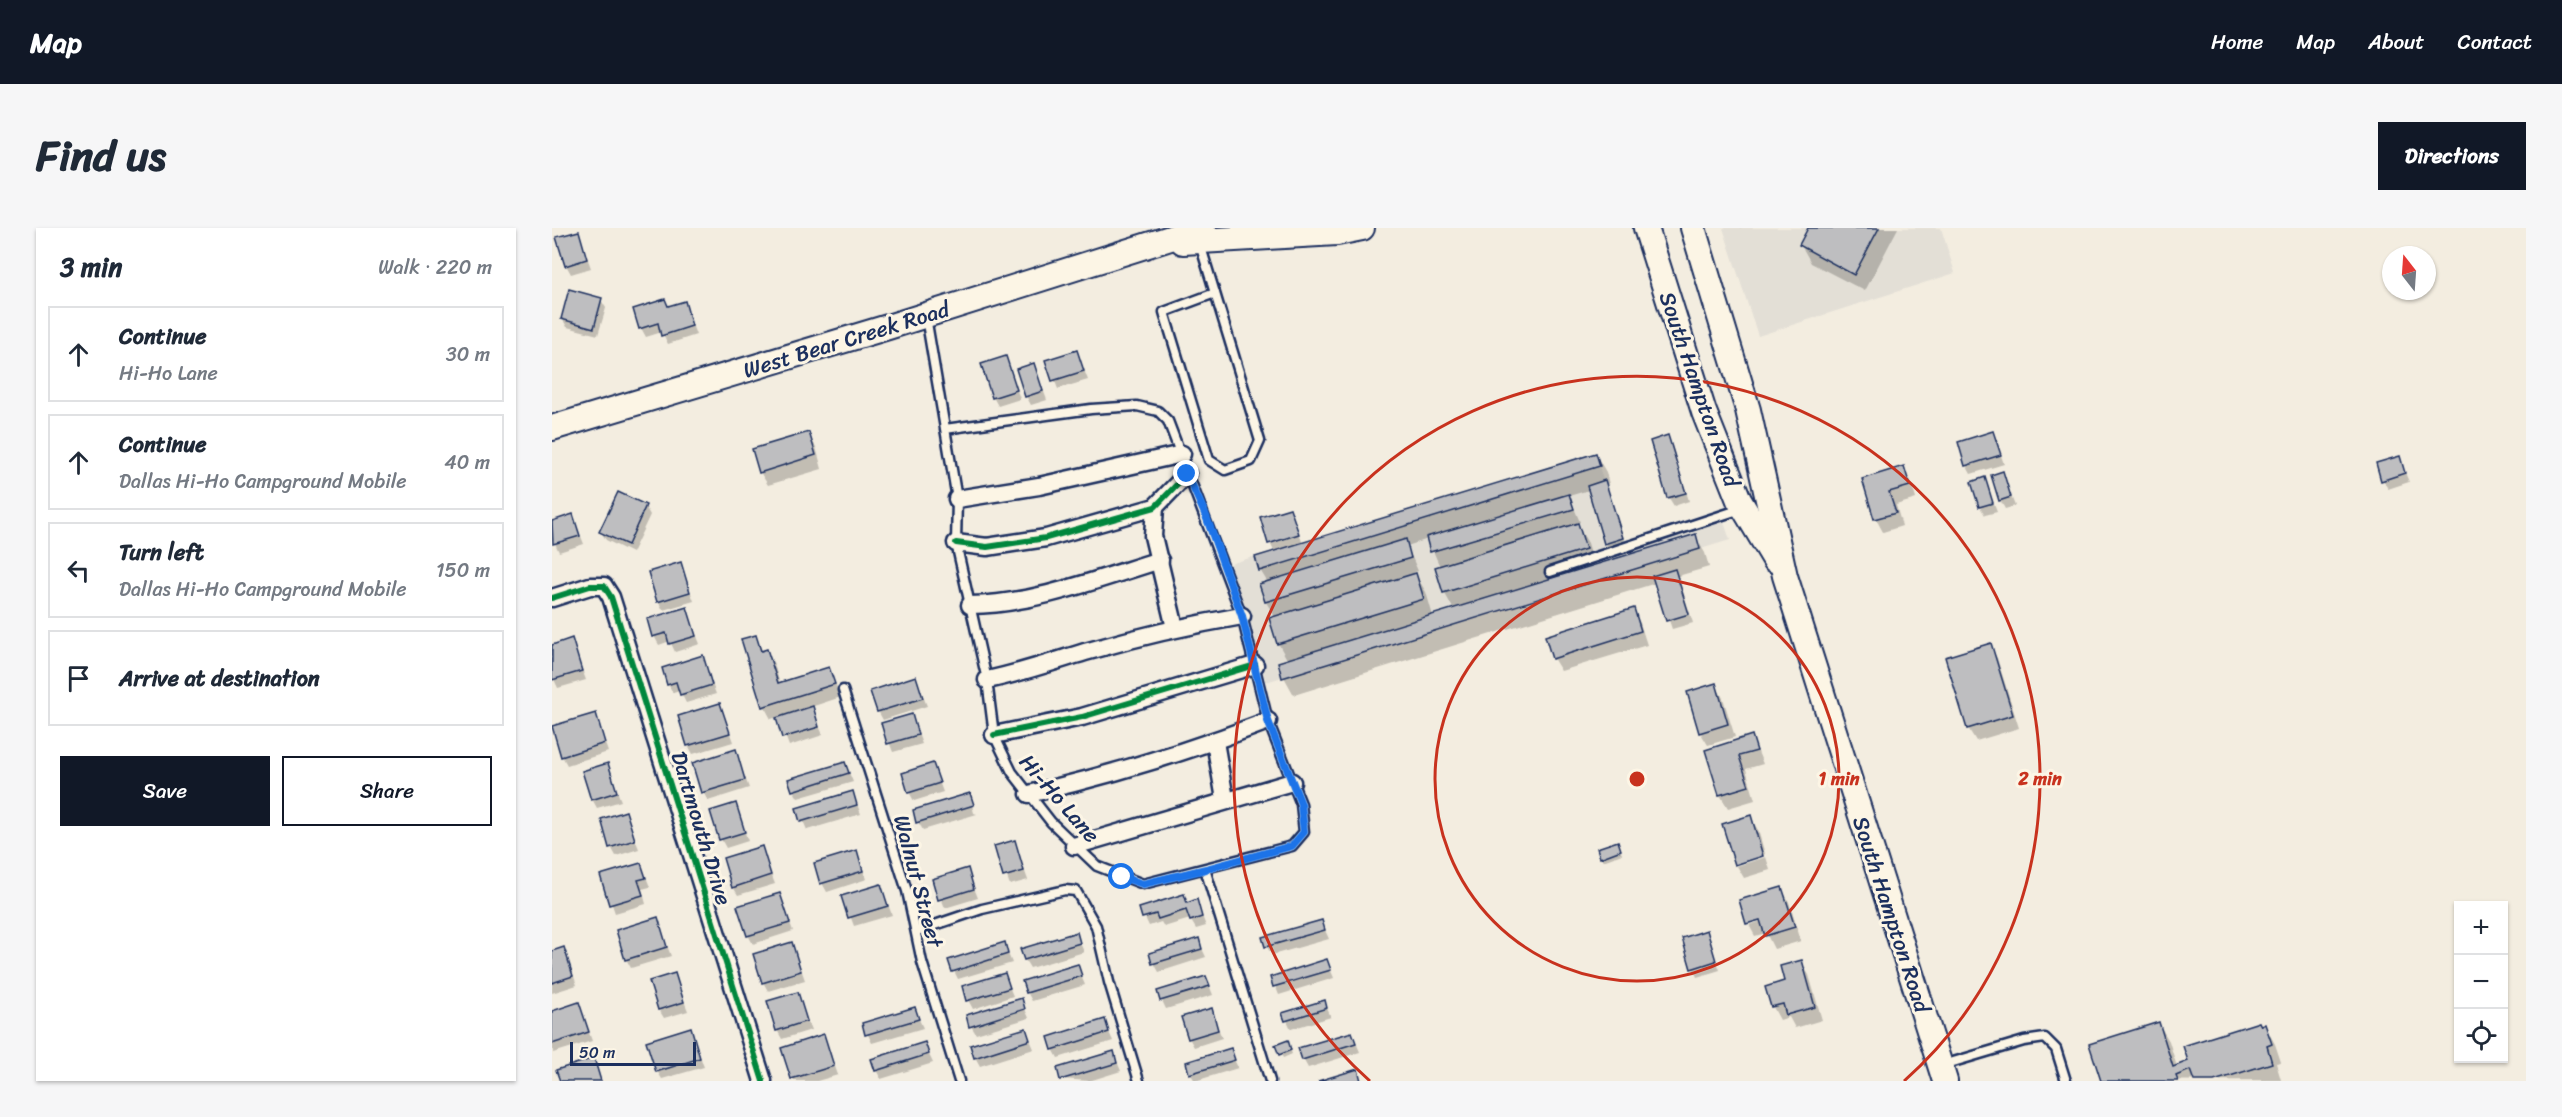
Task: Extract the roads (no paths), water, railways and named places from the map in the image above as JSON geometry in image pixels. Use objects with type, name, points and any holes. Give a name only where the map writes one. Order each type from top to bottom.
[{"type":"main road","name":"West Bear Creek Road","points":[[552,428],[1139,248],[1200,234],[1336,233],[1362,228]]},
{"type":"main road","name":"South Hampton Road","points":[[1646,228],[1704,412],[1744,508],[1785,576]]},
{"type":"main road","name":"South Hampton Road","points":[[1693,228],[1748,410],[1785,576],[1942,1074]]},
{"type":"street","points":[[957,499],[1039,486],[1182,454]]},
{"type":"street","points":[[956,543],[987,547],[1046,538],[1155,507],[1187,474]]},
{"type":"street","points":[[1155,507],[1153,536],[1175,628]]},
{"type":"street","points":[[970,605],[998,605],[1046,595],[1160,560]]},
{"type":"street","name":"Dartmouth Drive","points":[[552,598],[590,586],[604,586],[611,597],[763,1081]]},
{"type":"street","points":[[987,680],[1031,671],[1084,652],[1175,628],[1242,616]]},
{"type":"street","points":[[994,735],[1082,717],[1255,665]]},
{"type":"street","points":[[1029,794],[1088,780],[1215,741],[1268,721]]},
{"type":"street","points":[[1215,741],[1226,799]]},
{"type":"street","points":[[1074,846],[1226,799],[1292,782]]},
{"type":"lane","points":[[1200,234],[1215,293],[1260,441],[1251,461],[1225,470],[1209,460],[1164,312],[1215,293]]},
{"type":"lane","name":"Hi-Ho Lane","points":[[925,315],[957,499],[956,543],[987,680],[994,735],[1005,762],[1029,794],[1074,846],[1096,866],[1143,884],[1292,846],[1304,832],[1301,804],[1292,782]]},
{"type":"lane","points":[[945,429],[1090,409],[1137,406],[1158,411],[1168,421],[1182,454],[1187,474],[1206,516],[1242,616],[1268,721],[1292,782]]},
{"type":"lane","points":[[1550,572],[1744,508]]},
{"type":"lane","name":"Walnut Street","points":[[843,690],[907,891],[922,962],[959,1081]]},
{"type":"lane","points":[[1206,869],[1270,1081]]},
{"type":"lane","points":[[917,931],[982,909],[1065,890],[1076,891],[1096,926],[1109,982],[1139,1081]]},
{"type":"lane","points":[[1942,1074],[2024,1041],[2045,1038],[2056,1049],[2066,1081]]}]
